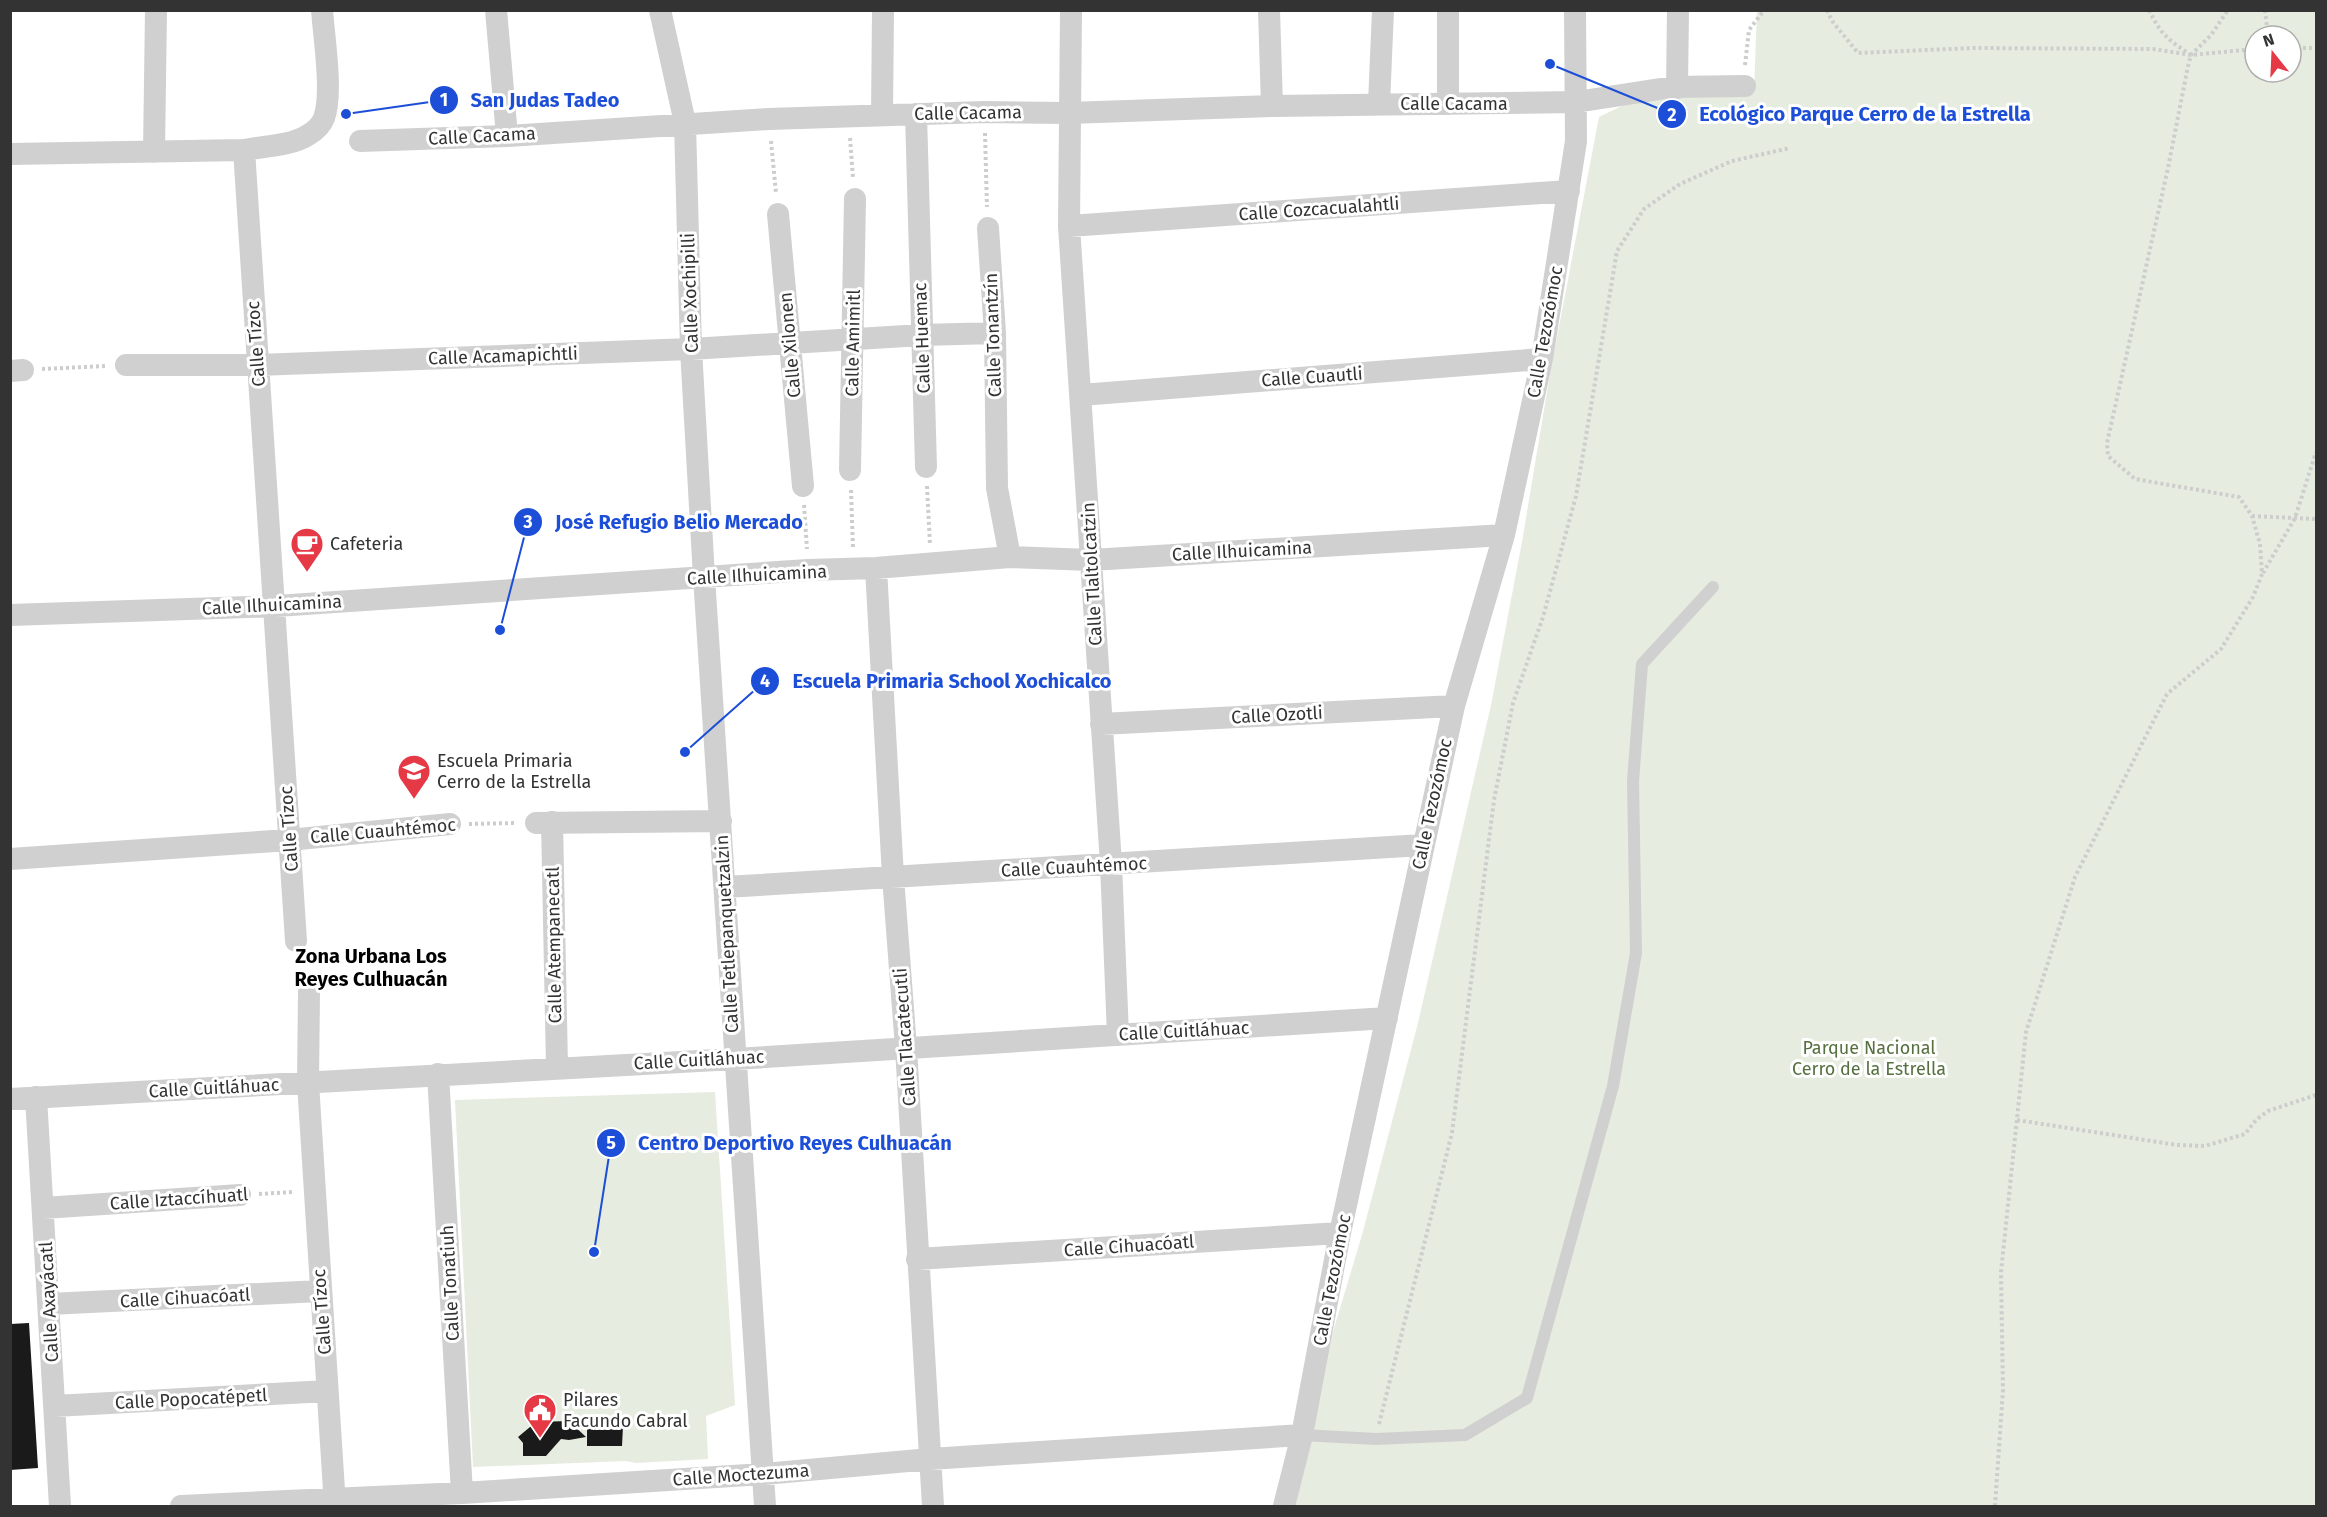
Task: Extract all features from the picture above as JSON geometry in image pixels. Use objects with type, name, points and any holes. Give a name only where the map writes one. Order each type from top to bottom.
[{"type":"street","points":[[154,152],[156,10]]},
{"type":"street","points":[[10,154],[244,150],[306,136],[319,128],[325,117],[328,97],[322,10]]},
{"type":"street","points":[[496,10],[507,136]]},
{"type":"street","name":"Calle Xochipilli","points":[[660,10],[685,123],[691,349],[704,577]]},
{"type":"street","points":[[882,115],[883,10]]},
{"type":"street","name":"Calle Tlaltolcatzin","points":[[1071,10],[1069,226],[1111,864],[1118,1035]]},
{"type":"street","points":[[1269,10],[1272,106]]},
{"type":"street","points":[[1379,104],[1383,10]]},
{"type":"street","points":[[1448,10],[1448,104]]},
{"type":"street","name":"Calle Tezozómoc","points":[[1284,1506],[1302,1435],[1340,1233],[1454,706],[1504,535],[1542,359],[1576,141],[1575,10]]},
{"type":"street","points":[[1677,88],[1678,10]]},
{"type":"street","name":"Calle Cacama","points":[[360,141],[507,136],[685,123],[848,116],[984,112],[1069,113],[1272,106],[1576,102],[1673,87],[1743,86]]},
{"type":"street","name":"Calle Huemac","points":[[916,114],[926,468]]},
{"type":"street","name":"Calle Tízoc","points":[[244,150],[257,365],[276,606],[296,941]]},
{"type":"street","name":"Calle Cozcacualahtli","points":[[1069,226],[1569,191]]},
{"type":"street","name":"Calle Amimitl","points":[[850,470],[855,199]]},
{"type":"street","name":"Calle Xilonen","points":[[778,214],[803,486]]},
{"type":"street","name":"Calle Tonantzín","points":[[988,228],[995,333],[997,488],[1010,557]]},
{"type":"street","name":"Calle Acamapichtli","points":[[126,365],[257,365],[691,349],[922,335],[995,333]]},
{"type":"street","name":"Calle Cuautli","points":[[1081,395],[1542,359]]},
{"type":"street","name":"Calle Ilhuicamina","points":[[10,615],[276,606],[808,570],[865,569],[1010,557],[1091,560],[1504,535]]},
{"type":"street","name":"Calle Tlacatecutli","points":[[865,569],[906,1048],[933,1506]]},
{"type":"street","name":"Calle Tetlepanquetzalzin","points":[[704,577],[765,1506]]},
{"type":"street","name":"Calle Ozotli","points":[[1101,724],[1454,706]]},
{"type":"street","points":[[544,822],[721,821]]},
{"type":"street","name":"Calle Atempanecatl","points":[[544,822],[557,1067]]},
{"type":"street","name":"Calle Cuauhtémoc","points":[[10,859],[290,840],[450,824]]},
{"type":"street","name":"Calle Cuauhtémoc","points":[[725,887],[1423,845]]},
{"type":"street","name":"Calle Tízoc","points":[[309,992],[308,1083],[335,1502]]},
{"type":"street","name":"Calle Cuitláhuac","points":[[10,1099],[557,1067],[735,1059],[1387,1018]]},
{"type":"street","name":"Calle Tonatiuh","points":[[438,1074],[462,1493]]},
{"type":"street","name":"Calle Axayácatl","points":[[36,1097],[60,1506]]},
{"type":"street","name":"Calle Iztaccíhuatl","points":[[43,1208],[240,1195]]},
{"type":"street","name":"Calle Cihuacóatl","points":[[917,1259],[1340,1233]]},
{"type":"street","name":"Calle Cihuacóatl","points":[[49,1304],[320,1291]]},
{"type":"street","name":"Calle Popocatépetl","points":[[55,1406],[327,1391]]},
{"type":"street","name":"Calle Moctezuma","points":[[181,1506],[335,1502],[1302,1435]]},
{"type":"lane","points":[[1302,1435],[1376,1439],[1465,1435],[1527,1398],[1613,1086],[1636,953],[1633,781],[1642,664],[1713,588]]},
{"type":"path","points":[[1743,86],[1749,30],[1764,10]]},
{"type":"path","points":[[1827,10],[1832,21],[1858,53],[1973,48],[2152,49],[2191,55],[2243,50]]},
{"type":"path","points":[[2149,10],[2158,29],[2168,40],[2191,55]]},
{"type":"path","points":[[2228,10],[2211,35],[2191,55],[2107,443],[2108,456],[2135,479],[2239,497],[2252,516],[2260,544],[2262,574]]},
{"type":"path","points":[[984,112],[988,228]]},
{"type":"path","points":[[848,116],[855,199]]},
{"type":"path","points":[[769,119],[778,214]]},
{"type":"path","points":[[1376,1439],[1452,1133],[1494,800],[1514,704],[1543,617],[1576,496],[1617,251],[1644,209],[1680,184],[1732,161],[1790,148]]},
{"type":"path","points":[[17,371],[126,365]]},
{"type":"path","points":[[1995,1506],[2003,1390],[2001,1272],[2026,1032],[2075,877],[2167,694],[2221,649],[2253,597],[2262,574],[2295,518],[2316,452]]},
{"type":"path","points":[[926,468],[931,563]]},
{"type":"path","points":[[850,470],[865,569]]},
{"type":"path","points":[[803,486],[808,570]]},
{"type":"path","points":[[2252,516],[2316,519]]},
{"type":"path","name":"Calle Cuauhtémoc","points":[[450,824],[544,822]]},
{"type":"path","points":[[2017,1120],[2176,1144],[2205,1146],[2244,1134],[2256,1120],[2268,1111],[2316,1095]]},
{"type":"path","name":"Calle Iztaccíhuatl","points":[[240,1195],[315,1191]]},
{"type":"green space","name":"Parque Nacional Cerro de la Estrella","points":[[1757,11],[2316,11],[2316,1506],[1286,1506],[1302,1435],[1362,1235],[1418,1023],[1491,705],[1599,117],[1634,100],[1754,92]]},
{"type":"green space","points":[[715,1092],[735,1405],[706,1416],[708,1459],[473,1467],[455,1100]]},
{"type":"building","points":[[29,1323],[38,1468],[10,1470],[10,1324]]},
{"type":"building","name":"Pilares Facundo Cabral","points":[[569,1421],[586,1437],[561,1439],[546,1456],[523,1456],[523,1443],[518,1437],[536,1422]]},
{"type":"building","points":[[623,1426],[622,1446],[587,1446],[587,1427]]},
{"type":"place","name":"Ecológico Parque Cerro de la Estrella","points":[[1550,64]]},
{"type":"place","name":"San Judas Tadeo","points":[[346,114]]},
{"type":"place","name":"Cafeteria","points":[[307,573]]},
{"type":"place","name":"José Refugio Belio Mercado","points":[[500,630]]},
{"type":"place","name":"Escuela Primaria School Xochicalco","points":[[685,752]]},
{"type":"place","name":"Escuela Primaria Cerro de la Estrella","points":[[414,800]]},
{"type":"place","name":"Centro Deportivo Reyes Culhuacán","points":[[594,1252]]},
{"type":"place","name":"Pilares Facundo Cabral","points":[[540,1439]]},
{"type":"district","name":"Zona Urbana Los Reyes Culhuacán","points":[[371,968]]}]
